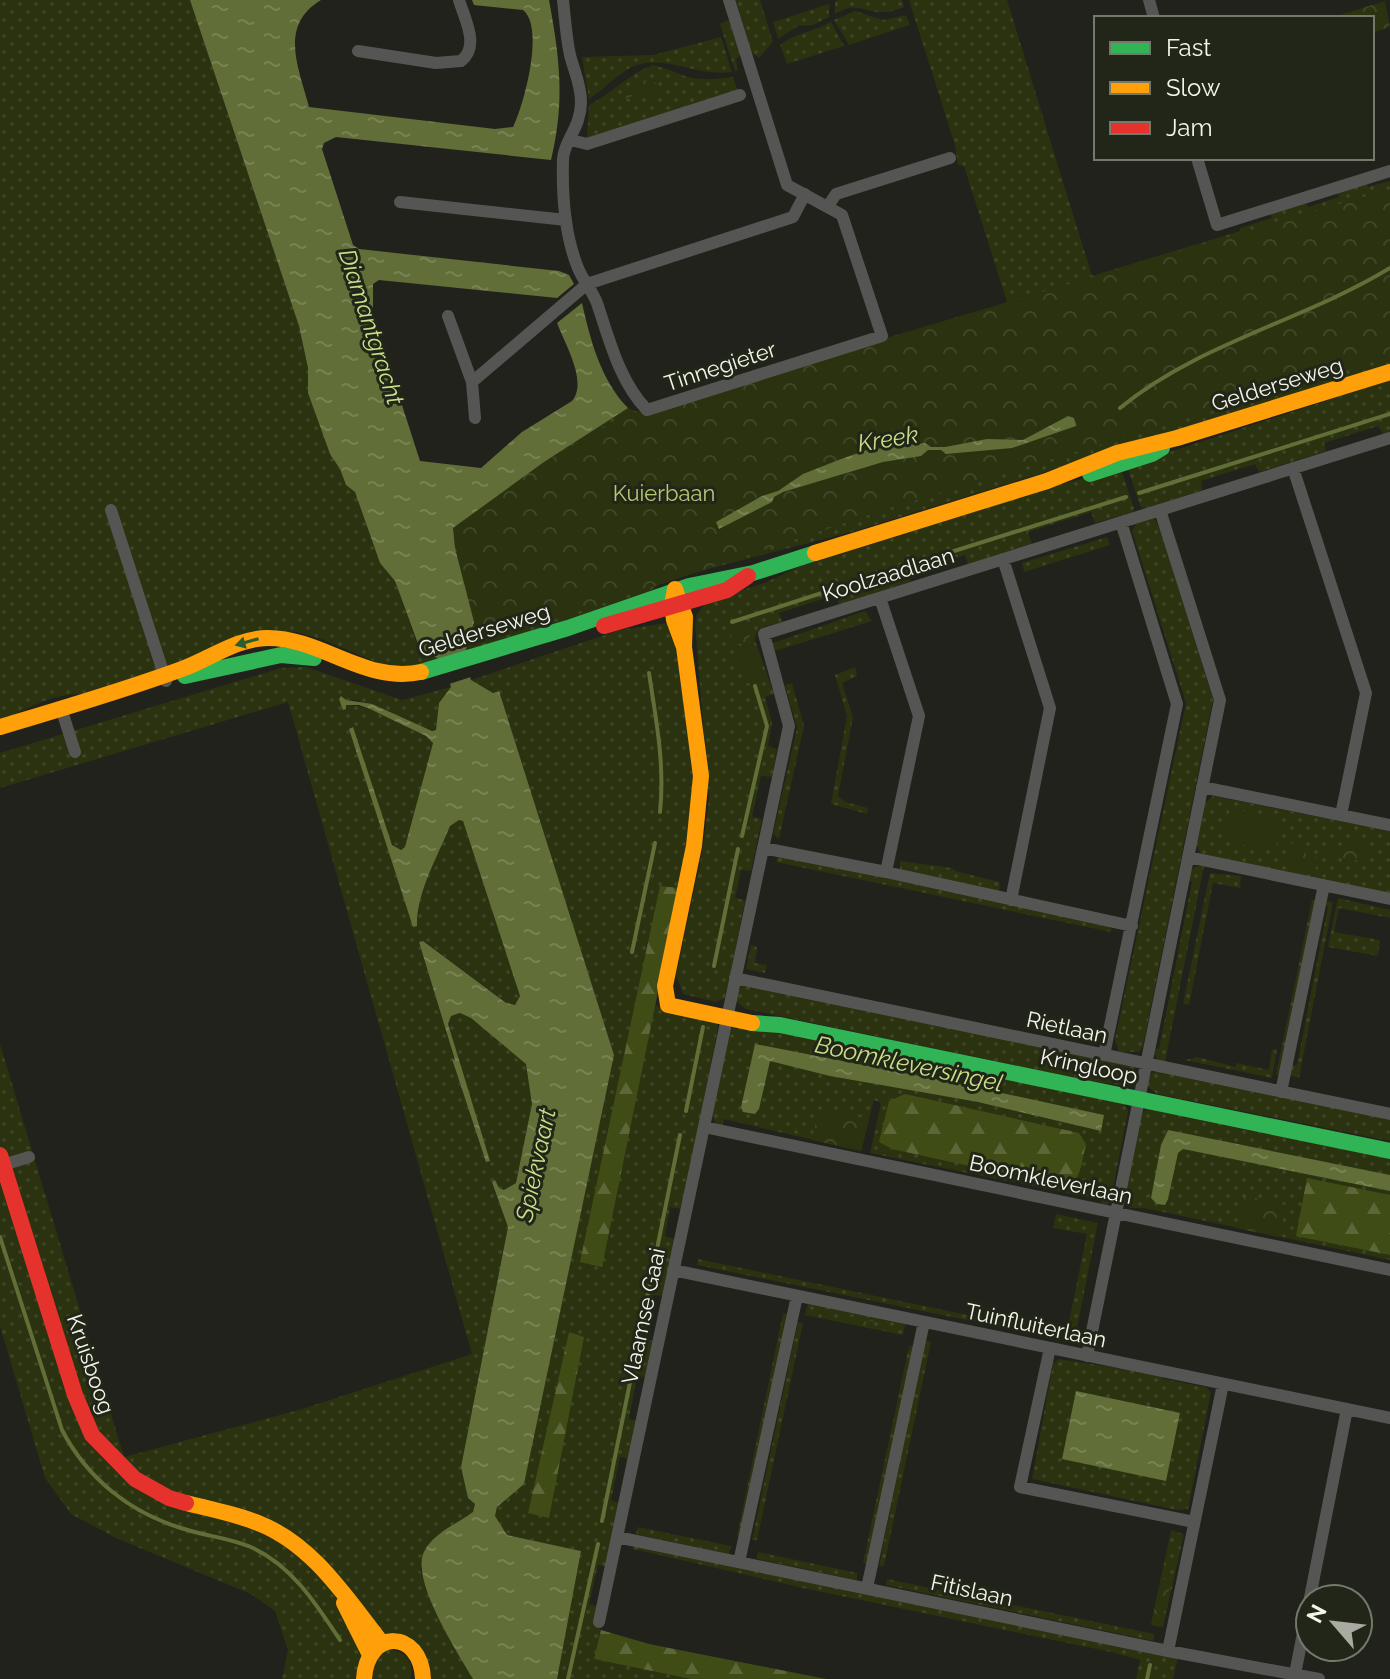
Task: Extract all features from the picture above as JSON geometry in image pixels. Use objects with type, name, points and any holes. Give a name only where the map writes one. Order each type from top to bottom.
[{"type":"street","points":[[358,51],[436,63],[461,61],[470,53],[472,44],[459,0]]},
{"type":"street","name":"Tinnegieter","points":[[563,0],[570,54],[580,85],[581,107],[577,127],[565,146],[563,158],[566,220],[578,268],[597,301],[613,355],[639,402],[647,410],[882,336],[842,215],[805,194]]},
{"type":"street","points":[[472,382],[587,284],[793,217],[805,194],[787,185],[729,0]]},
{"type":"street","points":[[571,140],[587,144],[740,95]]},
{"type":"street","points":[[828,206],[836,194],[950,158]]},
{"type":"street","points":[[1198,160],[1217,225],[1390,171]]},
{"type":"street","points":[[400,202],[566,220]]},
{"type":"street","points":[[448,316],[472,382],[475,418]]},
{"type":"street","name":"Gelderseweg","points":[[0,737],[62,712],[165,678],[221,650],[262,638],[284,638],[384,674],[431,674],[677,599],[727,590],[753,573],[1047,481],[1085,475],[1152,454],[1177,438],[1390,372]]},
{"type":"street","name":"Koolzaadlaan","points":[[728,1013],[789,726],[764,634],[1390,438]]},
{"type":"street","points":[[1293,468],[1366,693],[1341,815]]},
{"type":"street","points":[[111,510],[165,678]]},
{"type":"street","points":[[1087,1356],[1220,700],[1160,510]]},
{"type":"street","points":[[1104,1055],[1177,704],[1121,522]]},
{"type":"street","points":[[1003,559],[1050,708],[1011,900]]},
{"type":"street","points":[[880,598],[919,716],[886,872]]},
{"type":"street","name":"Kringloop","points":[[677,599],[687,629],[684,647],[701,776],[699,807],[665,992],[672,997],[728,1013],[766,1016],[780,1025],[1390,1151]]},
{"type":"street","points":[[62,712],[75,752]]},
{"type":"street","name":"Gelderseweg","points":[[0,727],[62,712]]},
{"type":"street","points":[[1202,787],[1390,825]]},
{"type":"street","points":[[763,848],[1132,926]]},
{"type":"street","points":[[1188,857],[1390,899]]},
{"type":"street","points":[[1281,1092],[1324,885]]},
{"type":"street","name":"Rietlaan","points":[[735,978],[1390,1114]]},
{"type":"street","name":"Vlaamse Gaai","points":[[599,1622],[728,1013]]},
{"type":"street","name":"Boomkleverlaan","points":[[704,1127],[1390,1270]]},
{"type":"street","points":[[2,1160],[29,1157]]},
{"type":"street","name":"Kruisboog","points":[[2,1160],[75,1395],[92,1435],[135,1479],[169,1498],[259,1523],[310,1556],[341,1594],[376,1648]]},
{"type":"street","name":"Tuinfluiterlaan","points":[[673,1270],[1390,1418]]},
{"type":"street","points":[[739,1562],[797,1296]]},
{"type":"street","points":[[867,1588],[924,1322]]},
{"type":"street","points":[[1050,1348],[1020,1487],[1194,1522]]},
{"type":"street","points":[[1168,1651],[1223,1384]]},
{"type":"street","points":[[1295,1674],[1347,1409]]},
{"type":"street","name":"Fitislaan","points":[[617,1537],[1168,1651],[1319,1679]]},
{"type":"street","points":[[364,1679],[363,1670],[376,1648],[392,1641],[411,1646],[422,1662],[423,1679]]},
{"type":"green space","points":[[0,0],[190,0],[299,326],[308,368],[308,393],[330,454],[346,485],[355,492],[380,563],[395,581],[420,652],[426,651],[443,662],[403,673],[321,639],[296,632],[270,633],[82,694],[50,699],[0,721]]},
{"type":"green space","points":[[736,0],[760,0],[773,42],[759,58],[751,52]]},
{"type":"green space","points":[[902,0],[904,7],[877,12],[855,7],[835,14],[835,1]]},
{"type":"green space","name":"Kuierbaan","points":[[909,0],[1007,0],[1092,276],[1240,231],[1240,228],[1272,218],[1270,214],[1305,202],[1308,207],[1339,197],[1338,192],[1367,183],[1368,187],[1390,181],[1390,365],[855,531],[665,580],[635,602],[464,655],[470,638],[453,527],[544,462],[628,408],[645,415],[691,404],[1007,302],[964,166],[958,165],[955,145]]},
{"type":"green space","points":[[1385,1],[1390,27],[1374,32],[1374,16],[1336,16]]},
{"type":"green space","points":[[829,4],[829,17],[813,25],[798,26],[778,39],[773,22]]},
{"type":"green space","points":[[855,11],[883,20],[906,15],[910,25],[849,45],[834,20]]},
{"type":"green space","points":[[729,20],[740,55],[736,60],[738,70],[735,71],[720,24]]},
{"type":"green space","points":[[831,22],[844,46],[787,64],[780,45]]},
{"type":"green space","points":[[721,37],[732,72],[646,63],[628,69],[589,99],[582,57],[653,55]]},
{"type":"green space","points":[[653,65],[697,79],[733,77],[738,91],[587,138],[589,105]]},
{"type":"green space","points":[[643,80],[657,83],[657,89],[651,96],[640,94],[626,98],[625,91],[639,87]]},
{"type":"green space","name":"Kuierbaan","points":[[1390,189],[1390,357],[890,508],[481,644],[460,599],[445,519],[626,415]]},
{"type":"green space","points":[[1390,380],[1390,432],[1383,434],[1378,426],[1324,443],[1326,451],[1259,472],[1255,464],[1201,481],[1202,490],[1144,509],[1140,506],[1127,466]]},
{"type":"green space","points":[[1121,469],[1133,512],[1095,523],[1091,512],[1028,532],[1032,544],[968,564],[965,555],[909,572],[911,581],[839,605],[835,595],[779,613],[782,622],[758,632],[755,640],[774,694],[765,697],[772,723],[768,746],[777,749],[772,777],[761,776],[752,817],[762,819],[751,871],[741,870],[735,898],[745,900],[725,998],[716,1002],[683,994],[676,975],[702,853],[709,798],[695,624],[697,614],[707,602],[764,583],[799,567],[1054,486]]},
{"type":"green space","points":[[1150,517],[1160,528],[1213,700],[1143,1046],[1139,1052],[1119,1052],[1115,1039],[1186,703],[1132,531],[1138,521]]},
{"type":"green space","points":[[1107,537],[1110,545],[1024,572],[1022,563]]},
{"type":"green space","points":[[865,611],[872,621],[775,651],[773,643]]},
{"type":"green space","points":[[667,623],[682,668],[695,782],[690,838],[655,1005],[718,1023],[718,1028],[682,1209],[670,1207],[665,1236],[675,1239],[664,1296],[653,1295],[644,1339],[654,1341],[647,1377],[637,1376],[629,1419],[637,1421],[629,1459],[620,1457],[611,1500],[621,1504],[608,1567],[598,1565],[589,1604],[599,1607],[595,1625],[601,1630],[595,1659],[691,1679],[557,1679],[581,1551],[507,1535],[495,1516],[497,1507],[524,1483],[614,1055],[499,691],[493,693],[471,680],[620,630]]},
{"type":"green space","points":[[736,626],[744,626],[749,635],[747,642],[736,644],[731,639],[731,631]]},
{"type":"green space","points":[[754,645],[765,678],[745,684],[734,652]]},
{"type":"green space","points":[[306,667],[402,700],[451,687],[439,703],[436,730],[425,729],[357,700],[346,700],[345,705],[366,708],[387,716],[426,736],[433,743],[405,848],[396,850],[389,838],[417,926],[420,901],[434,862],[450,826],[463,821],[520,996],[515,1005],[506,1003],[424,941],[419,942],[455,1061],[452,1060],[486,1162],[448,1024],[451,1016],[461,1013],[471,1018],[517,1055],[527,1066],[531,1078],[532,1108],[516,1183],[504,1190],[495,1180],[492,1182],[508,1227],[461,1467],[468,1498],[475,1504],[473,1512],[434,1539],[420,1570],[447,1633],[473,1679],[427,1679],[428,1667],[382,1635],[356,1679],[282,1679],[288,1650],[275,1611],[251,1594],[116,1538],[71,1514],[45,1478],[0,1326],[0,1044],[124,1457],[302,1409],[472,1354],[288,702],[0,788],[0,753],[281,668]]},
{"type":"green space","points":[[855,667],[857,676],[842,683],[853,717],[838,796],[845,802],[868,808],[867,814],[831,804],[847,716],[835,675]]},
{"type":"green space","points":[[792,683],[804,726],[779,839],[773,834],[797,728],[785,685]]},
{"type":"green space","points":[[1213,796],[1390,831],[1390,893],[1201,854],[1196,845],[1205,803]]},
{"type":"green space","points":[[1230,808],[1282,819],[1275,851],[1224,841]]},
{"type":"green space","points":[[1304,840],[1306,855],[1318,858],[1315,873],[1288,867],[1292,854],[1290,844]]},
{"type":"green space","points":[[1362,841],[1366,844],[1368,855],[1361,861],[1326,856],[1328,848]]},
{"type":"green space","points":[[778,855],[1112,925],[1111,932],[776,862]]},
{"type":"green space","points":[[900,861],[952,868],[1000,882],[999,892],[900,870]]},
{"type":"green space","points":[[1196,866],[1204,866],[1165,1062],[1158,1061],[1153,1049],[1159,1049],[1192,882],[1188,880],[1190,871]]},
{"type":"green space","points":[[1210,873],[1241,876],[1240,888],[1213,883],[1189,1005],[1183,1004]]},
{"type":"green space","points":[[660,886],[679,888],[602,1267],[580,1262]]},
{"type":"green space","points":[[1338,898],[1390,910],[1390,918],[1339,908],[1334,932],[1380,940],[1378,956],[1328,947]]},
{"type":"green space","points":[[1312,900],[1316,900],[1279,1075],[1276,1075]]},
{"type":"green space","points":[[1325,901],[1333,902],[1299,1078],[1289,1075],[1291,1065],[1297,1065],[1328,906],[1324,905]]},
{"type":"green space","points":[[751,945],[757,947],[755,963],[767,965],[765,973],[746,969]]},
{"type":"green space","points":[[742,986],[1127,1064],[1134,1067],[1137,1073],[1135,1082],[1127,1086],[1085,1080],[746,1009],[737,1002],[736,994]]},
{"type":"green space","points":[[754,1026],[1124,1104],[1128,1110],[1111,1198],[1107,1204],[1102,1204],[1100,1200],[870,1153],[881,1103],[874,1100],[861,1151],[724,1119],[722,1127],[716,1124],[712,1116],[729,1032],[732,1027]]},
{"type":"green space","points":[[1272,1049],[1277,1049],[1272,1078],[1185,1060],[1197,1057],[1236,1067],[1236,1063],[1269,1070]]},
{"type":"green space","points":[[1160,1070],[1390,1119],[1390,1141],[1157,1094],[1148,1087],[1147,1080],[1152,1073]]},
{"type":"green space","points":[[905,1094],[1079,1133],[1086,1144],[1073,1189],[892,1149],[879,1142],[889,1101]]},
{"type":"green space","points":[[820,1109],[869,1119],[861,1151],[811,1140]]},
{"type":"green space","points":[[1146,1109],[1207,1118],[1390,1157],[1390,1260],[1144,1208],[1130,1208],[1122,1201],[1140,1117]]},
{"type":"green space","points":[[1307,1178],[1390,1195],[1390,1255],[1296,1236]]},
{"type":"green space","points":[[1245,1196],[1286,1205],[1279,1237],[1236,1228]]},
{"type":"green space","points":[[1056,1214],[1098,1223],[1076,1333],[1067,1331],[1087,1234],[1053,1228]]},
{"type":"green space","points":[[698,1259],[1020,1326],[1020,1331],[697,1265]]},
{"type":"green space","points":[[808,1303],[906,1323],[903,1335],[805,1315]]},
{"type":"green space","points":[[783,1313],[787,1314],[742,1537],[737,1536]]},
{"type":"green space","points":[[843,1314],[848,1318],[858,1315],[866,1322],[872,1320],[875,1323],[873,1329],[837,1321],[838,1316]]},
{"type":"green space","points":[[798,1322],[803,1323],[757,1540],[752,1540]]},
{"type":"green space","points":[[569,1332],[584,1337],[549,1518],[528,1513]]},
{"type":"green space","points":[[925,1340],[931,1342],[884,1566],[879,1566]]},
{"type":"green space","points":[[909,1346],[914,1347],[869,1564],[863,1563]]},
{"type":"green space","points":[[1059,1359],[1163,1375],[1163,1379],[1206,1387],[1211,1392],[1188,1509],[1177,1510],[1032,1479],[1053,1364]]},
{"type":"green space","points":[[638,1527],[731,1546],[729,1554],[636,1534]]},
{"type":"green space","points":[[1171,1530],[1184,1534],[1163,1627],[1151,1625]]},
{"type":"green space","points":[[634,1545],[1178,1657],[1173,1679],[1136,1679],[1140,1660],[1111,1652],[803,1588],[633,1549]]},
{"type":"green space","points":[[758,1552],[857,1573],[857,1580],[757,1559]]},
{"type":"green space","points":[[1161,1578],[1171,1581],[1161,1627],[1151,1625]]},
{"type":"green space","points":[[887,1579],[1154,1634],[1154,1641],[886,1585]]},
{"type":"green space","points":[[601,1630],[649,1644],[826,1679],[691,1679],[594,1659]]},
{"type":"green space","points":[[381,1652],[399,1652],[407,1658],[411,1667],[410,1679],[372,1679],[372,1662]]},
{"type":"water","points":[[190,0],[321,0],[308,10],[296,35],[297,63],[309,107],[495,129],[513,127],[527,85],[532,32],[523,10],[474,5],[472,0],[549,0],[559,80],[558,119],[551,160],[336,137],[324,143],[322,149],[353,245],[359,249],[559,271],[569,275],[574,284],[557,298],[379,280],[373,284],[373,315],[420,461],[481,468],[522,432],[572,401],[578,384],[557,323],[582,303],[604,372],[628,408],[544,462],[453,528],[455,548],[474,622],[464,656],[471,680],[493,693],[499,691],[614,1055],[524,1484],[497,1507],[495,1516],[507,1535],[581,1551],[557,1679],[473,1679],[437,1615],[423,1578],[422,1562],[429,1544],[440,1533],[473,1512],[475,1504],[468,1498],[461,1467],[508,1227],[492,1182],[495,1180],[504,1190],[516,1183],[532,1104],[526,1064],[471,1018],[460,1013],[451,1016],[448,1024],[490,1161],[486,1162],[452,1059],[455,1060],[419,942],[423,941],[506,1003],[515,1005],[520,996],[463,821],[450,826],[424,888],[417,926],[413,927],[349,729],[353,727],[392,845],[401,850],[405,847],[433,743],[426,736],[370,709],[346,705],[343,710],[339,699],[341,696],[346,700],[372,704],[432,731],[436,730],[439,703],[451,687],[443,662],[426,651],[421,652],[395,581],[380,563],[355,492],[346,485],[330,454],[308,393],[308,368],[299,326]]},
{"type":"water","points":[[1068,416],[1074,418],[1076,426],[1012,448],[946,454],[941,450],[928,450],[921,456],[883,462],[783,492],[772,502],[719,529],[716,522],[762,496],[778,491],[803,474],[867,450],[925,443],[931,447],[945,447],[987,439],[1023,440]]},
{"type":"water","points":[[755,1044],[1104,1115],[1101,1131],[978,1102],[830,1076],[770,1061],[759,1109],[755,1114],[743,1112],[741,1107]]},
{"type":"water","points":[[1168,1130],[1390,1175],[1390,1191],[1183,1149],[1178,1153],[1168,1199],[1165,1205],[1157,1204],[1151,1198],[1161,1145]]},
{"type":"water","points":[[1076,1391],[1180,1413],[1166,1481],[1062,1459]]},
{"type":"pier","points":[[468,656],[474,676],[446,685],[440,665]]},
{"type":"waterway","name":"Kreek","points":[[1120,408],[1183,366],[1357,287],[1390,268]]},
{"type":"waterway","points":[[1139,493],[1390,414]]},
{"type":"waterway","points":[[878,575],[1126,497]]},
{"type":"waterway","points":[[732,622],[865,579]]},
{"type":"waterway","points":[[649,673],[661,759],[660,812]]},
{"type":"waterway","points":[[742,836],[767,726],[755,686]]},
{"type":"waterway","points":[[632,952],[655,843]]},
{"type":"waterway","points":[[714,966],[738,849]]},
{"type":"waterway","points":[[686,1111],[703,1027]]},
{"type":"waterway","points":[[602,1521],[680,1135]]},
{"type":"waterway","points":[[0,1237],[62,1430],[84,1463],[111,1491],[144,1513],[181,1528],[245,1545],[267,1556],[292,1576],[340,1640]]},
{"type":"waterway","points":[[568,1679],[598,1544]]},
{"type":"waterway","points":[[1147,1679],[1150,1665]]},
{"type":"traffic: fast","points":[[1090,474],[1162,448]]},
{"type":"traffic: fast","points":[[421,672],[568,628],[689,586],[753,573],[815,553]]},
{"type":"traffic: fast","points":[[185,676],[281,655],[314,658]]},
{"type":"traffic: fast","points":[[752,1023],[780,1025],[1390,1151]]},
{"type":"traffic: slow","points":[[815,553],[1047,481],[1117,453],[1177,438],[1390,372]]},
{"type":"traffic: slow","points":[[684,647],[685,617],[675,589],[672,605],[674,620],[684,647],[701,776],[694,846],[665,986],[668,1005],[752,1023]]},
{"type":"traffic: slow","points":[[0,727],[159,677],[245,641],[257,639],[288,640],[307,645],[381,672],[421,672]]},
{"type":"traffic: slow","points":[[186,1503],[250,1520],[296,1544],[328,1574],[382,1643]]},
{"type":"traffic: slow","points":[[344,1603],[369,1653]]},
{"type":"traffic: slow","points":[[364,1679],[367,1662],[374,1650],[383,1643],[394,1641],[413,1651],[420,1663],[423,1679]]},
{"type":"traffic: jam","points":[[604,626],[727,590],[748,576]]},
{"type":"traffic: jam","points":[[0,1155],[75,1395],[92,1435],[135,1479],[169,1498],[186,1503]]},
{"type":"water label","name":"Diamantgracht","points":[[371,327]]},
{"type":"water label","name":"Boomkleversingel","points":[[909,1064]]},
{"type":"water label","name":"Spiekvaart","points":[[536,1165]]}]
